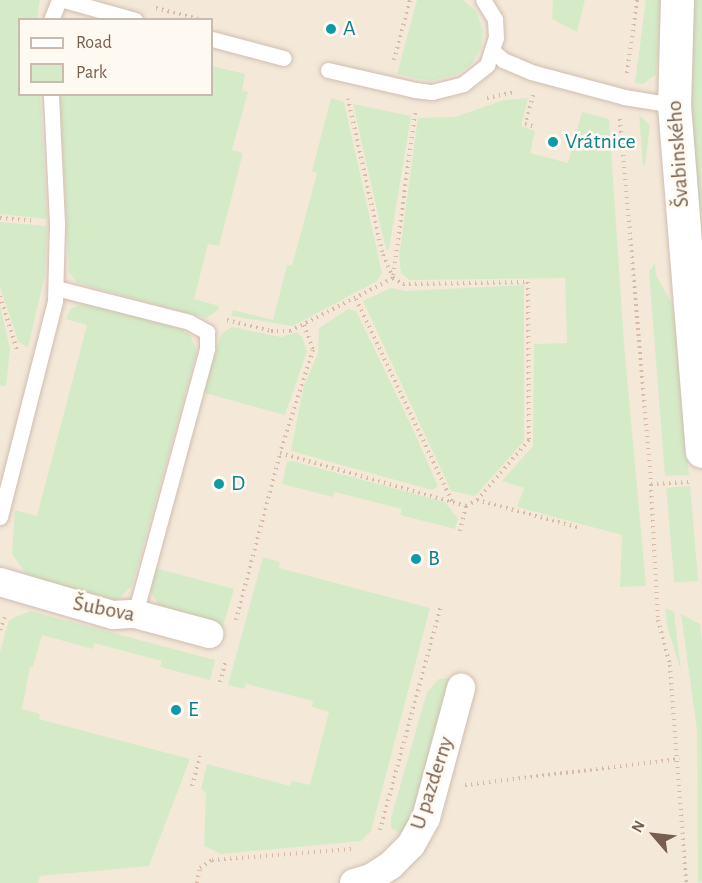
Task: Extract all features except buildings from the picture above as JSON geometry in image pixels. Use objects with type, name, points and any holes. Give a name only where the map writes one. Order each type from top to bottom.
[{"type":"street","name":"Švabinského","points":[[677,0],[674,105],[702,451]]},
{"type":"street","name":"Šubova","points":[[0,582],[112,615],[135,614],[224,638]]},
{"type":"street","name":"U pazderny","points":[[354,883],[371,878],[391,865],[411,845],[426,818],[461,688]]},
{"type":"lane","points":[[52,18],[59,0]]},
{"type":"lane","points":[[64,0],[128,18]]},
{"type":"lane","points":[[328,70],[394,87],[432,92],[473,79],[487,65],[493,51],[497,28],[483,0]]},
{"type":"lane","points":[[213,39],[284,58]]},
{"type":"lane","points":[[493,51],[514,67],[624,97],[674,105]]},
{"type":"lane","points":[[0,517],[57,288],[57,222],[51,96]]},
{"type":"lane","points":[[57,288],[189,322],[207,332],[207,349],[135,614]]},
{"type":"path","points":[[392,70],[410,0]]},
{"type":"path","points":[[624,97],[637,0]]},
{"type":"path","points":[[148,6],[192,18]]},
{"type":"path","points":[[396,24],[403,26]]},
{"type":"path","points":[[349,103],[382,252],[393,278],[403,284],[528,282],[529,440],[477,500],[466,506],[460,531]]},
{"type":"path","points":[[531,104],[525,124],[536,127]]},
{"type":"path","points":[[620,116],[651,484],[658,620],[670,665],[687,883]]},
{"type":"path","points":[[393,278],[414,118]]},
{"type":"path","points":[[0,218],[57,222]]},
{"type":"path","points":[[207,332],[222,319],[279,332],[304,325],[393,278]]},
{"type":"path","points":[[0,296],[20,358]]},
{"type":"path","points":[[355,298],[452,501]]},
{"type":"path","points":[[220,682],[224,638],[313,350],[304,325]]},
{"type":"path","points":[[280,453],[466,506]]},
{"type":"path","points":[[651,484],[689,483]]},
{"type":"path","points":[[477,500],[577,527]]},
{"type":"path","points":[[197,883],[200,868],[212,860],[355,849],[373,841],[383,823],[441,605]]},
{"type":"path","points":[[192,786],[200,756]]},
{"type":"path","points":[[435,785],[479,784],[679,759]]},
{"type":"path","points":[[373,841],[391,865]]},
{"type":"shaded area","points":[[0,0],[702,0],[702,883],[0,883]]},
{"type":"green space","points":[[0,0],[40,0],[37,18],[18,18],[18,96],[40,96],[47,219],[0,214]]},
{"type":"green space","points":[[417,0],[463,0],[476,11],[483,30],[481,48],[472,64],[456,75],[430,81],[397,74]]},
{"type":"green space","points":[[553,0],[585,0],[577,32],[552,19]]},
{"type":"green space","points":[[646,0],[661,0],[656,74],[643,84],[635,83]]},
{"type":"green space","points":[[694,0],[702,0],[702,273],[691,95]]},
{"type":"green space","points":[[213,66],[245,74],[242,90],[248,92],[232,150],[243,153],[219,246],[208,244],[194,299],[219,306],[218,310],[206,318],[77,283],[69,272],[60,96],[213,96]]},
{"type":"green space","points":[[331,98],[344,102],[382,273],[377,281],[293,326],[231,316],[233,310],[273,320],[287,265],[292,266],[317,173],[312,171]]},
{"type":"green space","points":[[528,98],[521,126],[535,131],[530,153],[568,163],[582,112],[609,119],[624,344],[646,586],[620,587],[622,535],[517,507],[524,488],[502,481],[533,446],[534,344],[567,343],[565,278],[409,280],[401,273],[399,256],[418,118],[455,117],[504,100]]},
{"type":"green space","points":[[353,104],[411,116],[389,249],[386,250]]},
{"type":"green space","points":[[639,115],[650,125],[645,165],[643,165]]},
{"type":"green space","points":[[0,222],[47,226],[45,275],[28,348],[18,341],[0,287]]},
{"type":"green space","points":[[655,263],[656,275],[671,302],[675,318],[689,475],[665,476],[649,272]]},
{"type":"green space","points":[[524,285],[524,441],[475,496],[451,491],[363,301],[391,288],[407,291]]},
{"type":"green space","points":[[86,303],[179,328],[190,335],[197,351],[132,586],[116,601],[28,576],[12,554],[15,510],[37,516],[87,325],[66,319],[71,308]]},
{"type":"green space","points":[[0,305],[10,349],[6,386],[0,385]]},
{"type":"green space","points":[[348,309],[356,311],[411,425],[438,486],[432,490],[291,451],[303,389],[318,353],[319,328]]},
{"type":"green space","points":[[232,327],[281,337],[297,332],[302,337],[307,351],[285,415],[201,392],[222,333]]},
{"type":"green space","points":[[292,461],[445,502],[458,519],[455,529],[400,515],[402,509],[335,492],[333,497],[282,484],[287,462]]},
{"type":"green space","points":[[690,486],[698,581],[674,583],[666,488]]},
{"type":"green space","points":[[263,557],[280,562],[279,568],[430,608],[371,831],[361,841],[221,854],[204,846],[206,793],[201,789],[207,764],[290,786],[292,781],[310,785],[329,712],[312,707],[313,701],[246,684],[244,689],[228,685]]},
{"type":"green space","points":[[155,568],[234,589],[222,630],[162,610],[151,592]]},
{"type":"green space","points":[[665,608],[674,612],[681,671],[667,626]]},
{"type":"green space","points":[[30,611],[215,660],[210,680],[160,667],[162,661],[94,643],[93,649],[42,635],[33,667],[30,667],[22,709],[40,714],[39,719],[190,759],[149,866],[40,876],[38,883],[0,883],[0,652],[9,620]]},
{"type":"green space","points":[[681,614],[700,624],[702,642],[702,881],[698,883],[697,730]]},
{"type":"green space","points":[[450,678],[410,827],[400,833],[391,828],[391,818],[427,692],[439,679]]},
{"type":"place","name":"A","points":[[331,29]]},
{"type":"place","name":"Vrátnice","points":[[553,142]]},
{"type":"place","name":"D","points":[[219,484]]},
{"type":"place","name":"B","points":[[416,559]]},
{"type":"place","name":"E","points":[[176,710]]}]
